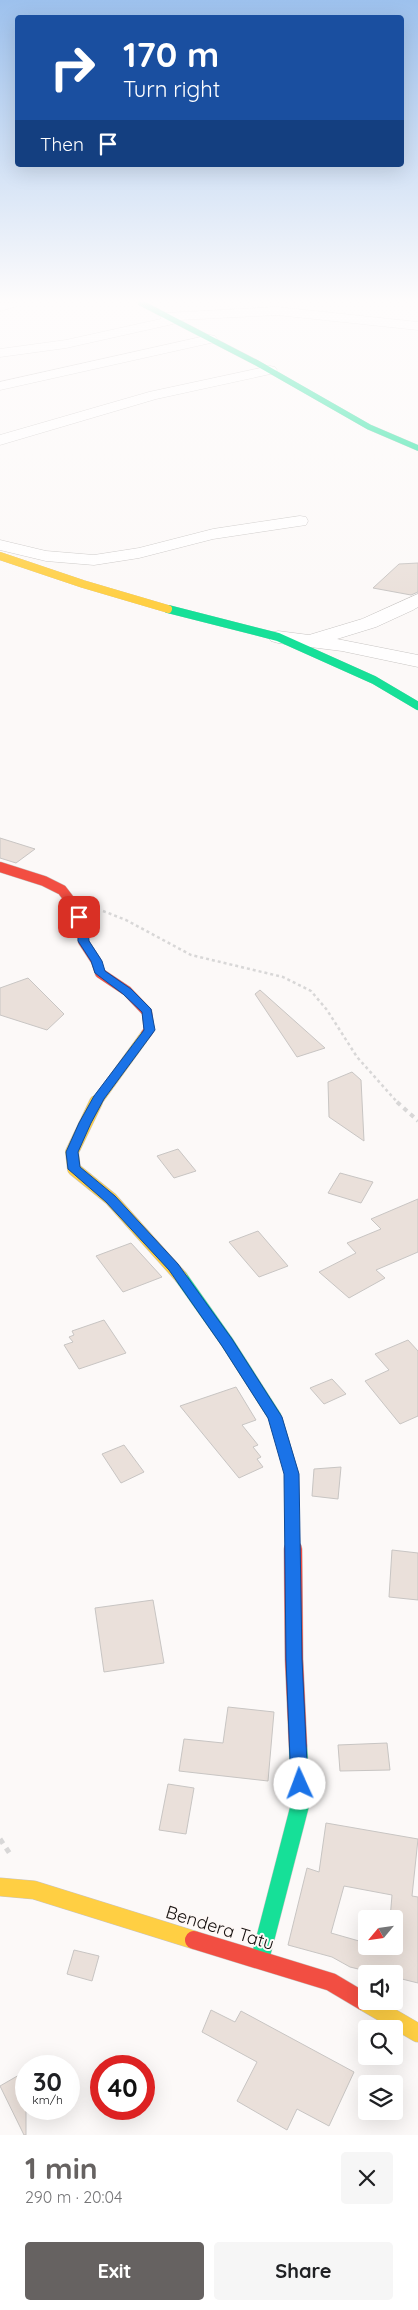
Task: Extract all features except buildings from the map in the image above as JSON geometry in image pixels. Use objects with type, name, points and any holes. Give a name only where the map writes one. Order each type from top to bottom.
[{"type":"street","points":[[0,440],[126,403]]},
{"type":"street","points":[[327,403],[369,427],[418,448]]},
{"type":"street","points":[[0,545],[39,556],[95,560],[128,555],[213,534],[300,521]]},
{"type":"street","points":[[0,556],[93,587],[186,614],[278,637],[308,640],[418,661]]},
{"type":"street","points":[[308,640],[369,622],[402,610],[418,600]]},
{"type":"street","points":[[278,637],[374,680],[418,706]]},
{"type":"street","points":[[0,867],[44,881],[62,890],[75,907],[83,927],[83,941],[96,961],[100,973],[127,991],[147,1012],[149,1030],[98,1099],[85,1123],[72,1152],[74,1169],[111,1199],[179,1274],[227,1342],[275,1417],[292,1474],[294,1659],[300,1801],[260,1959]]},
{"type":"street","name":"Bendera Tatu","points":[[0,1887],[34,1890],[331,1982],[418,2033]]},
{"type":"path","points":[[75,907],[112,913],[133,921],[164,943],[192,956],[241,966],[276,976],[311,992],[330,1015],[350,1048],[408,1114],[418,1121]]},
{"type":"traffic: fast","points":[[326,403],[369,427],[418,448]]},
{"type":"traffic: fast","points":[[168,609],[278,637],[374,680],[418,706]]},
{"type":"traffic: fast","points":[[181,1277],[227,1342],[275,1417],[292,1474],[293,1548]]},
{"type":"traffic: fast","points":[[260,1959],[301,1801],[298,1746]]},
{"type":"traffic: slow","points":[[0,556],[83,584],[168,609]]},
{"type":"traffic: slow","points":[[146,1034],[98,1099],[85,1123],[72,1152],[74,1169],[111,1199],[181,1277]]},
{"type":"traffic: slow","points":[[0,1887],[34,1890],[194,1940]]},
{"type":"traffic: slow","points":[[378,2010],[418,2033]]},
{"type":"traffic: jam","points":[[0,867],[44,881],[62,890],[75,907],[83,927],[83,941],[96,961],[100,973],[127,991],[147,1012],[149,1030],[146,1034]]},
{"type":"traffic: jam","points":[[293,1548],[294,1659],[298,1746]]},
{"type":"traffic: jam","points":[[194,1940],[331,1982],[358,1998]]},
{"type":"route","points":[[79,917],[83,927],[83,941],[96,961],[100,973],[127,991],[147,1012],[149,1030],[98,1099],[85,1123],[72,1152],[74,1169],[111,1199],[174,1267],[227,1342],[275,1417],[292,1474],[294,1659],[300,1784]]}]
